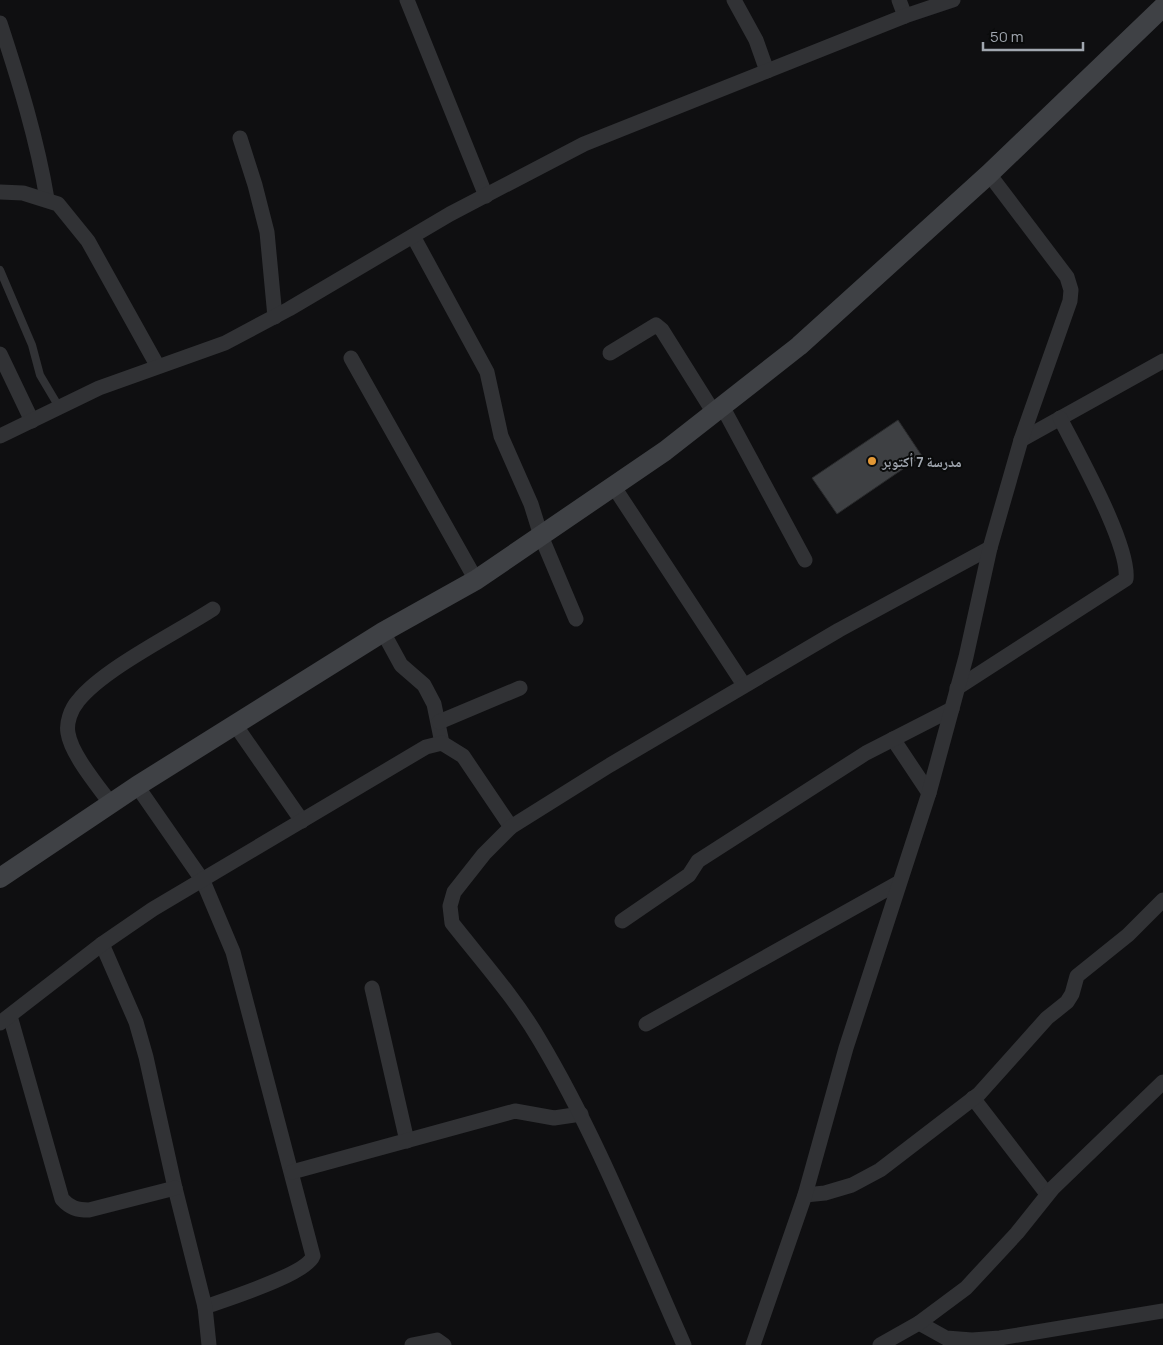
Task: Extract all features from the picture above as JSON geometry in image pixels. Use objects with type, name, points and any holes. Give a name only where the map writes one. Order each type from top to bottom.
[{"type":"street","points":[[407,0],[486,196]]},
{"type":"street","points":[[734,0],[756,40],[768,72]]},
{"type":"street","points":[[899,0],[905,16]]},
{"type":"street","points":[[0,436],[99,388],[225,342],[275,317],[413,236],[584,144],[905,16],[953,0]]},
{"type":"street","points":[[0,878],[137,786],[236,726],[383,632],[476,580],[614,487],[799,346],[989,174],[1163,8]]},
{"type":"street","points":[[0,23],[22,90],[41,165],[47,199]]},
{"type":"street","points":[[240,138],[267,232],[275,317]]},
{"type":"street","points":[[753,1345],[805,1196],[846,1048],[898,883],[929,793],[952,710],[990,548],[1020,440],[1070,301],[1071,290],[1067,277],[989,174]]},
{"type":"street","points":[[0,192],[23,193],[58,204],[88,240],[157,366]]},
{"type":"street","points":[[413,236],[487,372],[501,436],[531,504],[541,536],[576,619]]},
{"type":"street","points":[[610,353],[656,325],[662,330],[718,409],[805,560]]},
{"type":"street","points":[[0,354],[32,421]]},
{"type":"street","points":[[350,358],[476,580]]},
{"type":"street","points":[[1020,440],[1163,360]]},
{"type":"street","points":[[957,688],[1126,579],[1124,563],[1109,517],[1060,418]]},
{"type":"street","points":[[614,487],[744,685]]},
{"type":"street","points":[[684,1345],[614,1182],[581,1114],[538,1037],[450,919],[450,906],[454,892],[484,854],[511,827],[744,685],[839,630],[990,548]]},
{"type":"street","points":[[111,804],[71,745],[67,724],[77,702],[92,687],[129,661],[213,609]]},
{"type":"street","points":[[383,632],[401,665],[424,685],[434,704],[442,743],[463,756],[511,827]]},
{"type":"street","points":[[438,722],[520,688]]},
{"type":"street","points":[[622,921],[690,875],[698,861],[866,753],[952,710]]},
{"type":"street","points":[[236,726],[302,821]]},
{"type":"street","points":[[892,739],[929,793]]},
{"type":"street","points":[[175,1188],[89,1210],[80,1210],[67,1205],[62,1199],[5,1020],[102,944],[153,909],[204,881],[414,752],[442,743]]},
{"type":"street","points":[[137,786],[204,881],[233,952],[314,1256],[311,1262],[295,1273],[206,1307]]},
{"type":"street","points":[[646,1024],[898,883]]},
{"type":"street","points":[[805,1196],[825,1193],[852,1185],[880,1170],[973,1098],[1047,1018],[1067,1002],[1072,994],[1077,976],[1128,935],[1163,900]]},
{"type":"street","points":[[102,944],[136,1022],[146,1057],[175,1188],[206,1307],[208,1345]]},
{"type":"street","points":[[372,988],[407,1141]]},
{"type":"street","points":[[880,1345],[905,1329],[919,1323],[959,1294],[984,1270],[1047,1194],[1163,1082]]},
{"type":"street","points":[[973,1098],[1047,1194]]},
{"type":"street","points":[[292,1172],[515,1111],[554,1118],[581,1114]]},
{"type":"street","points":[[919,1323],[946,1338],[972,1340],[1000,1338],[1163,1311]]},
{"type":"street","points":[[412,1345],[436,1340],[444,1345]]},
{"type":"lane","points":[[0,270],[32,345],[40,374],[59,407]]},
{"type":"building","points":[[898,420],[922,456],[837,514],[812,478]]},
{"type":"place","name":"مدرسة 7 أكتوبر","points":[[872,461]]}]
